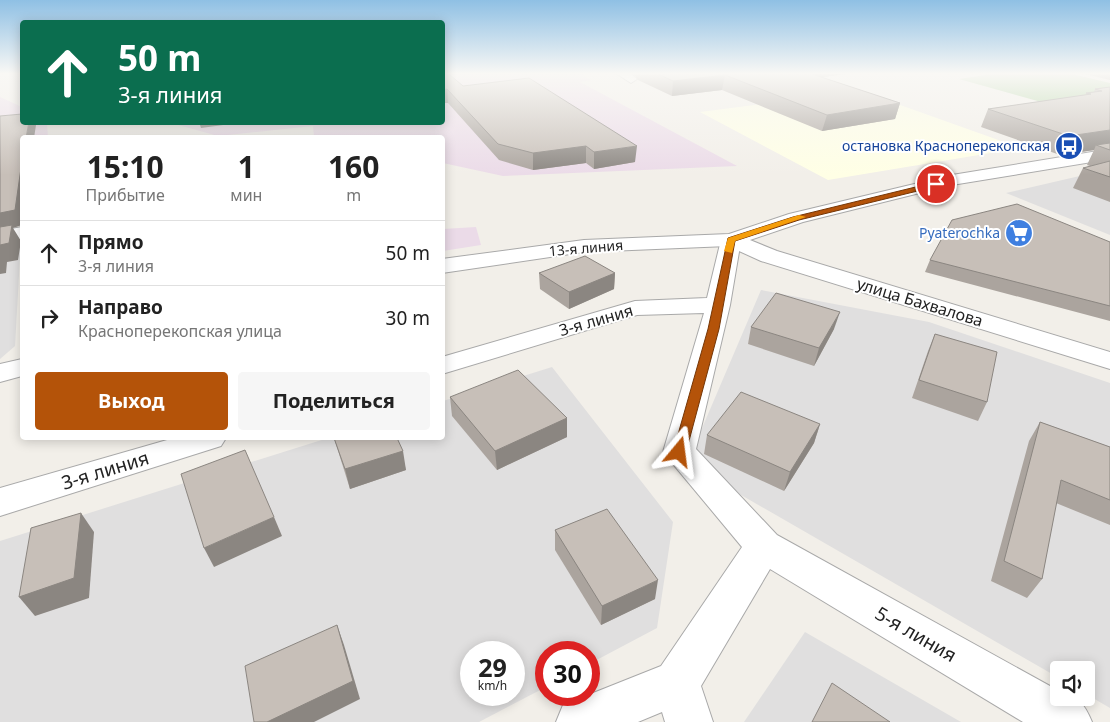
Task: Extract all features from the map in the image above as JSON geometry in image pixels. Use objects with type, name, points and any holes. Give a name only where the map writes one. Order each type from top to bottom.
[{"type":"street","points":[[718,305],[731,240],[796,218],[952,180],[1110,154]]},
{"type":"street","points":[[0,237],[20,233]]},
{"type":"street","name":"13-я линия","points":[[445,266],[584,246],[731,240]]},
{"type":"street","name":"улица Бахвалова","points":[[731,240],[769,256],[1110,361]]},
{"type":"street","name":"3-я линия","points":[[445,365],[635,308],[718,305]]},
{"type":"street","name":"5-я линия","points":[[718,305],[679,452],[764,546],[1068,722]]},
{"type":"street","points":[[0,373],[20,368]]},
{"type":"street","name":"3-я линия","points":[[0,502],[203,440]]},
{"type":"street","points":[[580,722],[683,702],[764,546]]},
{"type":"shaded area","points":[[0,108],[20,108],[20,125],[47,125],[48,135],[20,135],[20,145],[0,213]]},
{"type":"shaded area","points":[[445,108],[628,108],[737,166],[503,176],[445,163],[445,135],[314,135],[313,126],[214,135],[178,125],[445,125]]},
{"type":"shaded area","points":[[733,108],[908,108],[1021,148],[828,180],[700,112]]},
{"type":"shaded area","points":[[1110,169],[1110,235],[1006,193]]},
{"type":"shaded area","points":[[476,227],[481,245],[445,251],[445,229]]},
{"type":"shaded area","points":[[20,239],[15,346],[0,359],[0,244]]},
{"type":"shaded area","points":[[761,290],[929,322],[1110,383],[1110,708],[1095,699],[1095,661],[1050,661],[1050,673],[703,473],[694,447]]},
{"type":"shaded area","points":[[552,367],[673,522],[657,628],[600,658],[600,641],[535,641],[535,693],[525,698],[525,641],[460,641],[460,706],[510,706],[479,722],[0,722],[0,541],[322,440],[445,440],[445,400]]},
{"type":"shaded area","points":[[805,632],[961,722],[744,722]]},
{"type":"building","points":[[464,108],[576,108],[637,146],[594,152],[586,146],[533,153],[498,144]]},
{"type":"building","points":[[808,108],[871,108],[827,115]]},
{"type":"building","points":[[1110,108],[1110,130],[1069,136],[988,109]]},
{"type":"building","points":[[20,114],[20,125],[28,125],[27,135],[20,135],[20,175],[15,210],[0,213],[0,116]]},
{"type":"building","points":[[1110,143],[1110,150],[1096,145]]},
{"type":"building","points":[[1110,161],[1110,177],[1083,168]]},
{"type":"building","points":[[1017,204],[1110,242],[1110,306],[930,260],[952,220]]},
{"type":"building","points":[[12,225],[9,243],[0,245],[0,227]]},
{"type":"building","points":[[585,256],[615,273],[569,292],[539,273]]},
{"type":"building","points":[[776,293],[840,312],[819,348],[751,327]]},
{"type":"building","points":[[935,334],[997,352],[987,402],[919,380]]},
{"type":"building","points":[[518,370],[567,418],[495,451],[450,397]]},
{"type":"building","points":[[741,392],[820,424],[790,472],[707,435]]},
{"type":"building","points":[[1040,422],[1110,447],[1110,500],[1061,480],[1042,579],[1004,561]]},
{"type":"building","points":[[335,440],[398,440],[403,451],[345,469]]},
{"type":"building","points":[[245,450],[274,517],[204,548],[181,474]]},
{"type":"building","points":[[607,509],[658,580],[602,606],[555,530]]},
{"type":"building","points":[[81,513],[74,578],[19,597],[31,528]]},
{"type":"building","points":[[337,625],[353,681],[267,722],[254,722],[245,666]]},
{"type":"building","points":[[832,683],[890,722],[812,722]]},
{"type":"slow traffic","points":[[729,251],[731,240],[802,217]]},
{"type":"place","name":"остановка Красноперекопская","points":[[1069,146]]},
{"type":"place","name":"Pyaterochka","points":[[1019,233]]},
{"type":"route","points":[[679,452],[714,329],[731,240],[796,218],[936,184]]}]
